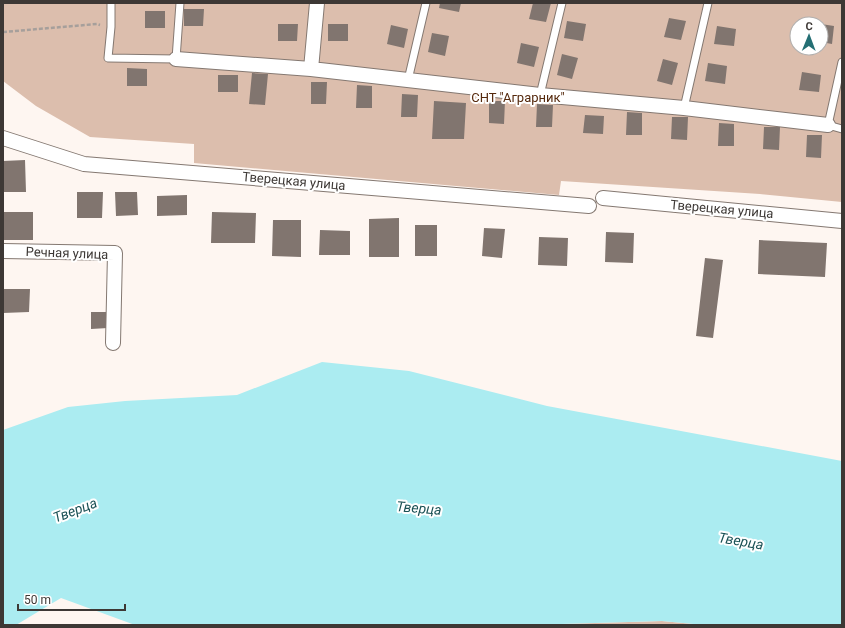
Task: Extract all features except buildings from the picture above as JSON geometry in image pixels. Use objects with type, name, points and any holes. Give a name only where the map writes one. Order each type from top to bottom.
[{"type":"street","points":[[311,69],[317,3]]},
{"type":"street","points":[[176,59],[311,69],[540,95],[684,108],[828,125]]},
{"type":"street","name":"Тверецкая улица","points":[[3,138],[84,164],[589,206]]},
{"type":"street","name":"Тверецкая улица","points":[[603,198],[842,221]]},
{"type":"street","name":"Речная улица","points":[[3,251],[115,253],[113,343]]},
{"type":"lane","points":[[111,3],[111,27],[108,58],[176,59],[180,3]]},
{"type":"lane","points":[[408,80],[426,3]]},
{"type":"lane","points":[[540,95],[562,3]]},
{"type":"lane","points":[[684,108],[708,3]]},
{"type":"lane","points":[[842,62],[828,125],[842,129]]},
{"type":"path","points":[[3,32],[96,24],[111,27]]},
{"type":"green space","name":"СНТ \"Аграрник\"","points":[[3,3],[842,3],[842,202],[760,194],[561,181],[559,195],[194,163],[194,144],[90,137],[36,106],[3,81]]},
{"type":"green space","points":[[662,621],[704,625],[528,625]]},
{"type":"water","name":"Тверца","points":[[322,362],[409,371],[547,406],[842,461],[842,625],[704,625],[662,621],[528,625],[135,625],[61,598],[16,625],[3,625],[3,430],[68,407],[125,401],[237,395]]}]
